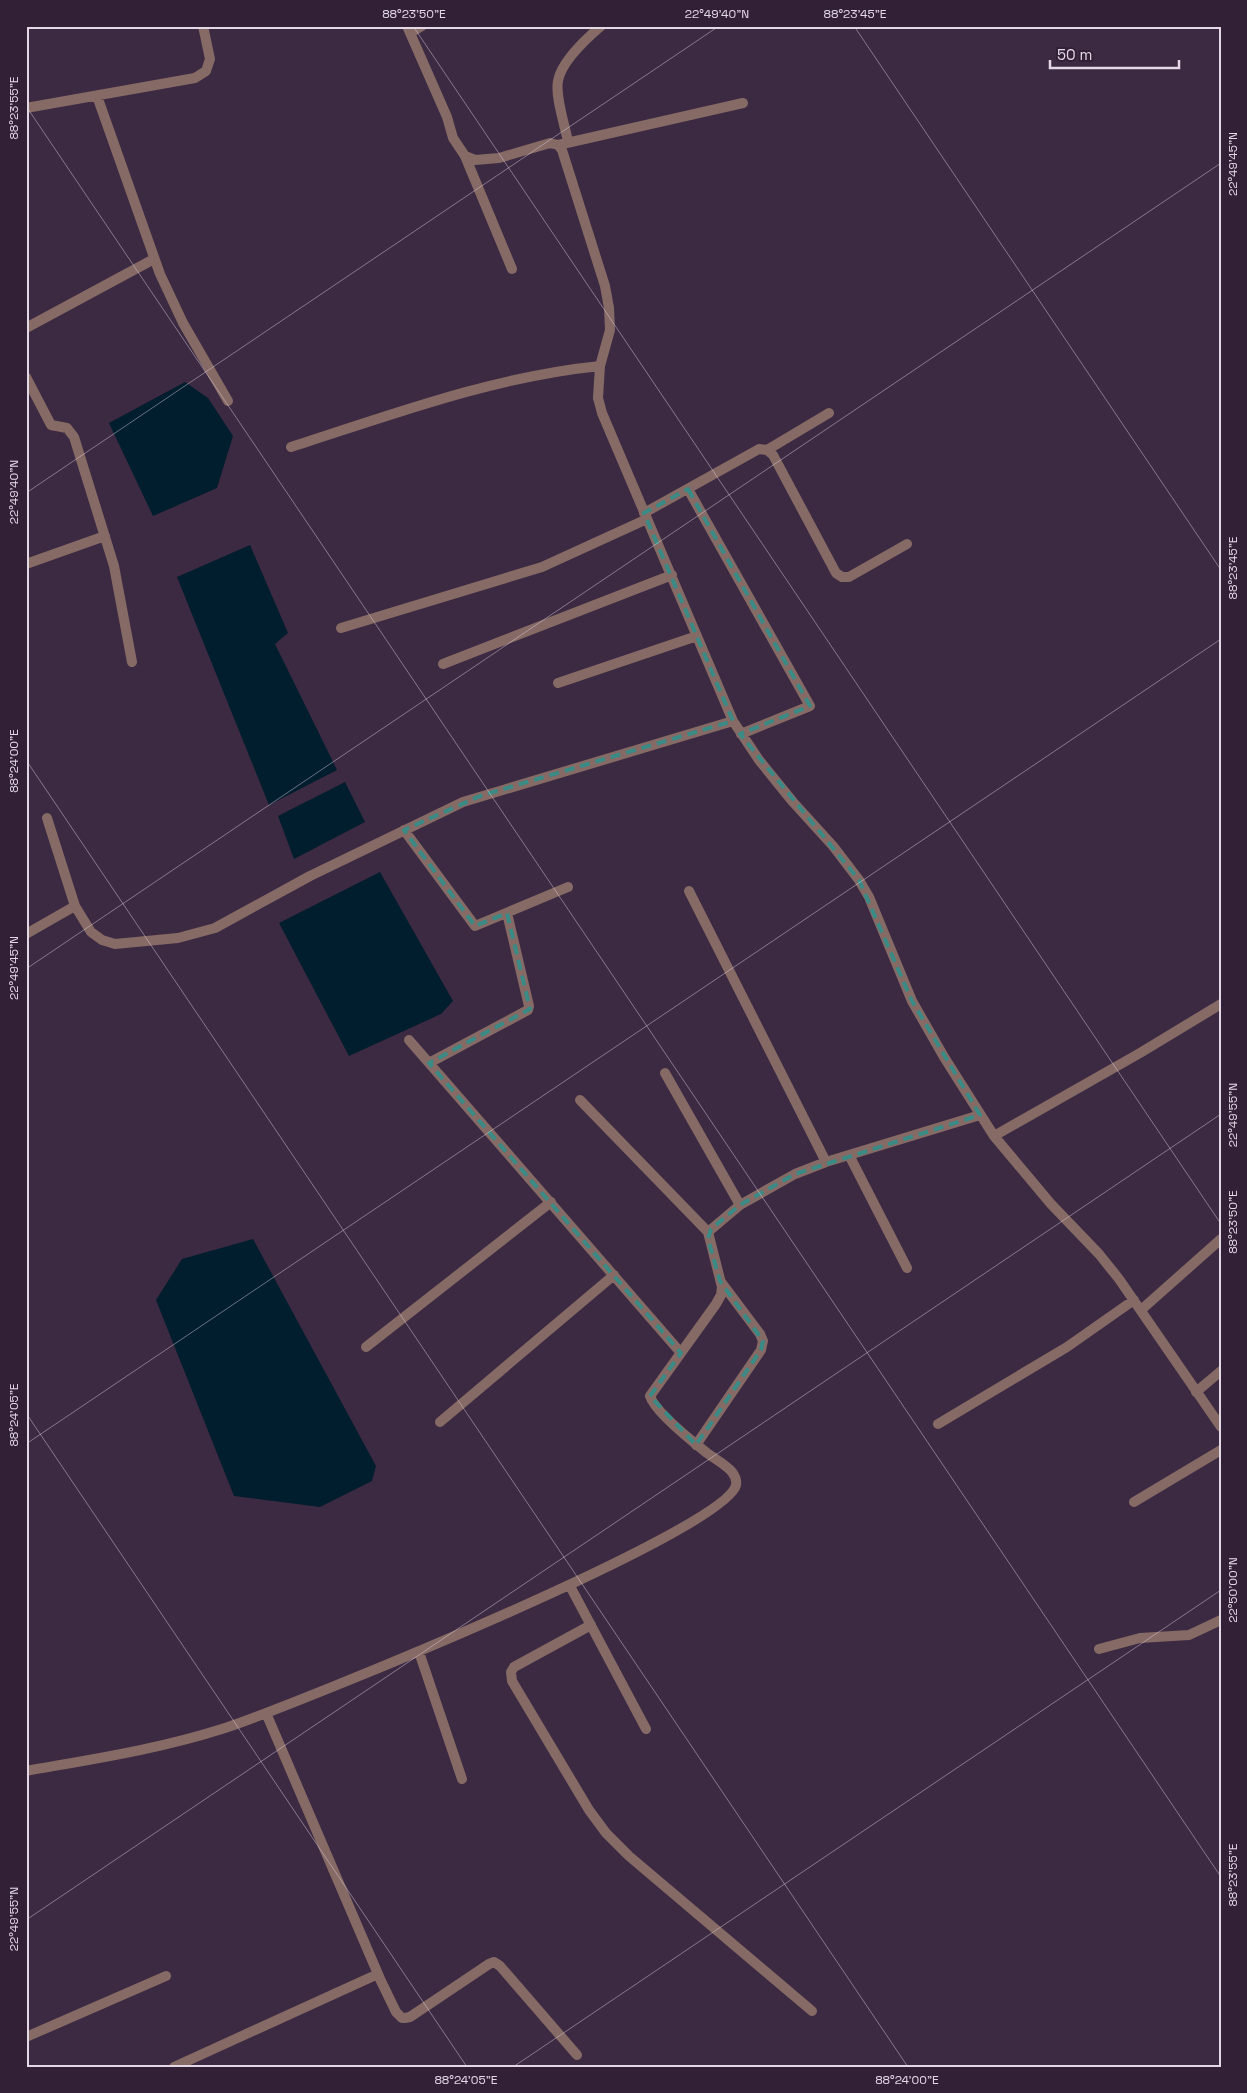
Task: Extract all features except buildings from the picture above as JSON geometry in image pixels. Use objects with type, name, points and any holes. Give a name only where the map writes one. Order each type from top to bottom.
[{"type":"street","points":[[26,108],[195,78],[206,71],[210,59],[204,26]]},
{"type":"street","points":[[422,26],[408,30],[447,117],[453,138],[465,156],[512,269]]},
{"type":"street","points":[[601,26],[580,46],[560,73],[558,83],[564,155],[605,286],[609,308],[610,330],[600,366],[598,398],[602,413],[733,721],[793,802],[833,846],[859,880],[869,897],[912,1001],[944,1057],[994,1136],[1051,1204],[1098,1254],[1134,1300],[1221,1427]]},
{"type":"street","points":[[98,96],[154,259],[183,322],[228,401]]},
{"type":"street","points":[[465,156],[475,160],[499,158],[550,143],[563,144],[743,103]]},
{"type":"street","points":[[26,328],[154,259]]},
{"type":"street","points":[[291,447],[467,390],[552,372],[600,366]]},
{"type":"street","points":[[26,377],[51,426],[67,428],[74,438],[114,566],[132,662]]},
{"type":"street","points":[[767,450],[829,413]]},
{"type":"street","points":[[341,628],[542,567],[646,516],[688,489],[759,449],[767,450],[773,455],[836,572],[842,577],[849,577],[907,544]]},
{"type":"street","points":[[688,489],[810,706],[741,734]]},
{"type":"street","points":[[26,564],[105,536]]},
{"type":"street","points":[[443,664],[672,575]]},
{"type":"street","points":[[558,683],[697,636]]},
{"type":"street","points":[[47,818],[75,906],[91,932],[102,940],[115,944],[178,938],[215,928],[310,876],[404,830],[480,796],[733,721]]},
{"type":"street","points":[[404,830],[475,926],[568,887]]},
{"type":"street","points":[[688,891],[826,1162]]},
{"type":"street","points":[[26,934],[75,906]]},
{"type":"street","points":[[429,1063],[528,1010],[529,1006],[508,913]]},
{"type":"street","points":[[994,1136],[1140,1053],[1221,1004]]},
{"type":"street","points":[[409,1040],[681,1352]]},
{"type":"street","points":[[665,1073],[740,1205]]},
{"type":"street","points":[[26,1771],[187,1739],[266,1714],[419,1652],[570,1586],[683,1527],[733,1491],[736,1482],[734,1474],[696,1444],[655,1406],[650,1396],[721,1295],[720,1281],[708,1232],[580,1100]]},
{"type":"street","points":[[708,1232],[740,1205],[795,1174],[826,1162],[980,1114]]},
{"type":"street","points":[[848,1155],[907,1268]]},
{"type":"street","points":[[366,1347],[550,1202]]},
{"type":"street","points":[[1141,1310],[1221,1239]]},
{"type":"street","points":[[440,1422],[614,1275]]},
{"type":"street","points":[[696,1444],[761,1350],[763,1341],[760,1334],[720,1281]]},
{"type":"street","points":[[938,1424],[1067,1347],[1134,1300]]},
{"type":"street","points":[[1196,1392],[1221,1371]]},
{"type":"street","points":[[1134,1502],[1221,1450]]},
{"type":"street","points":[[570,1586],[646,1728]]},
{"type":"street","points":[[1099,1650],[1140,1638],[1189,1635],[1221,1620]]},
{"type":"street","points":[[591,1626],[514,1667],[511,1672],[512,1681],[574,1786],[606,1833],[629,1856],[812,2011]]},
{"type":"street","points":[[419,1652],[462,1779]]},
{"type":"street","points":[[266,1714],[396,2012],[405,2018],[494,1962],[500,1966],[577,2055]]},
{"type":"street","points":[[174,2067],[378,1974]]},
{"type":"street","points":[[26,2037],[166,1976]]},
{"type":"highlighted area","points":[[688,489],[810,706],[740,734],[859,880],[912,1001],[980,1115],[795,1174],[740,1205],[711,1229],[708,1239],[720,1281],[763,1341],[761,1350],[696,1445],[650,1396],[681,1353],[429,1063],[530,1009],[507,913],[475,926],[404,830],[480,796],[733,721],[644,513]]},
{"type":"water","points":[[185,382],[208,398],[233,436],[217,488],[153,516],[109,423]]},
{"type":"water","points":[[250,545],[288,633],[275,644],[337,770],[269,805],[177,577]]},
{"type":"water","points":[[345,782],[365,822],[294,859],[278,816]]},
{"type":"water","points":[[380,872],[453,1001],[441,1014],[349,1056],[279,923]]},
{"type":"water","points":[[253,1239],[376,1466],[372,1481],[320,1507],[234,1496],[156,1300],[182,1259]]}]
